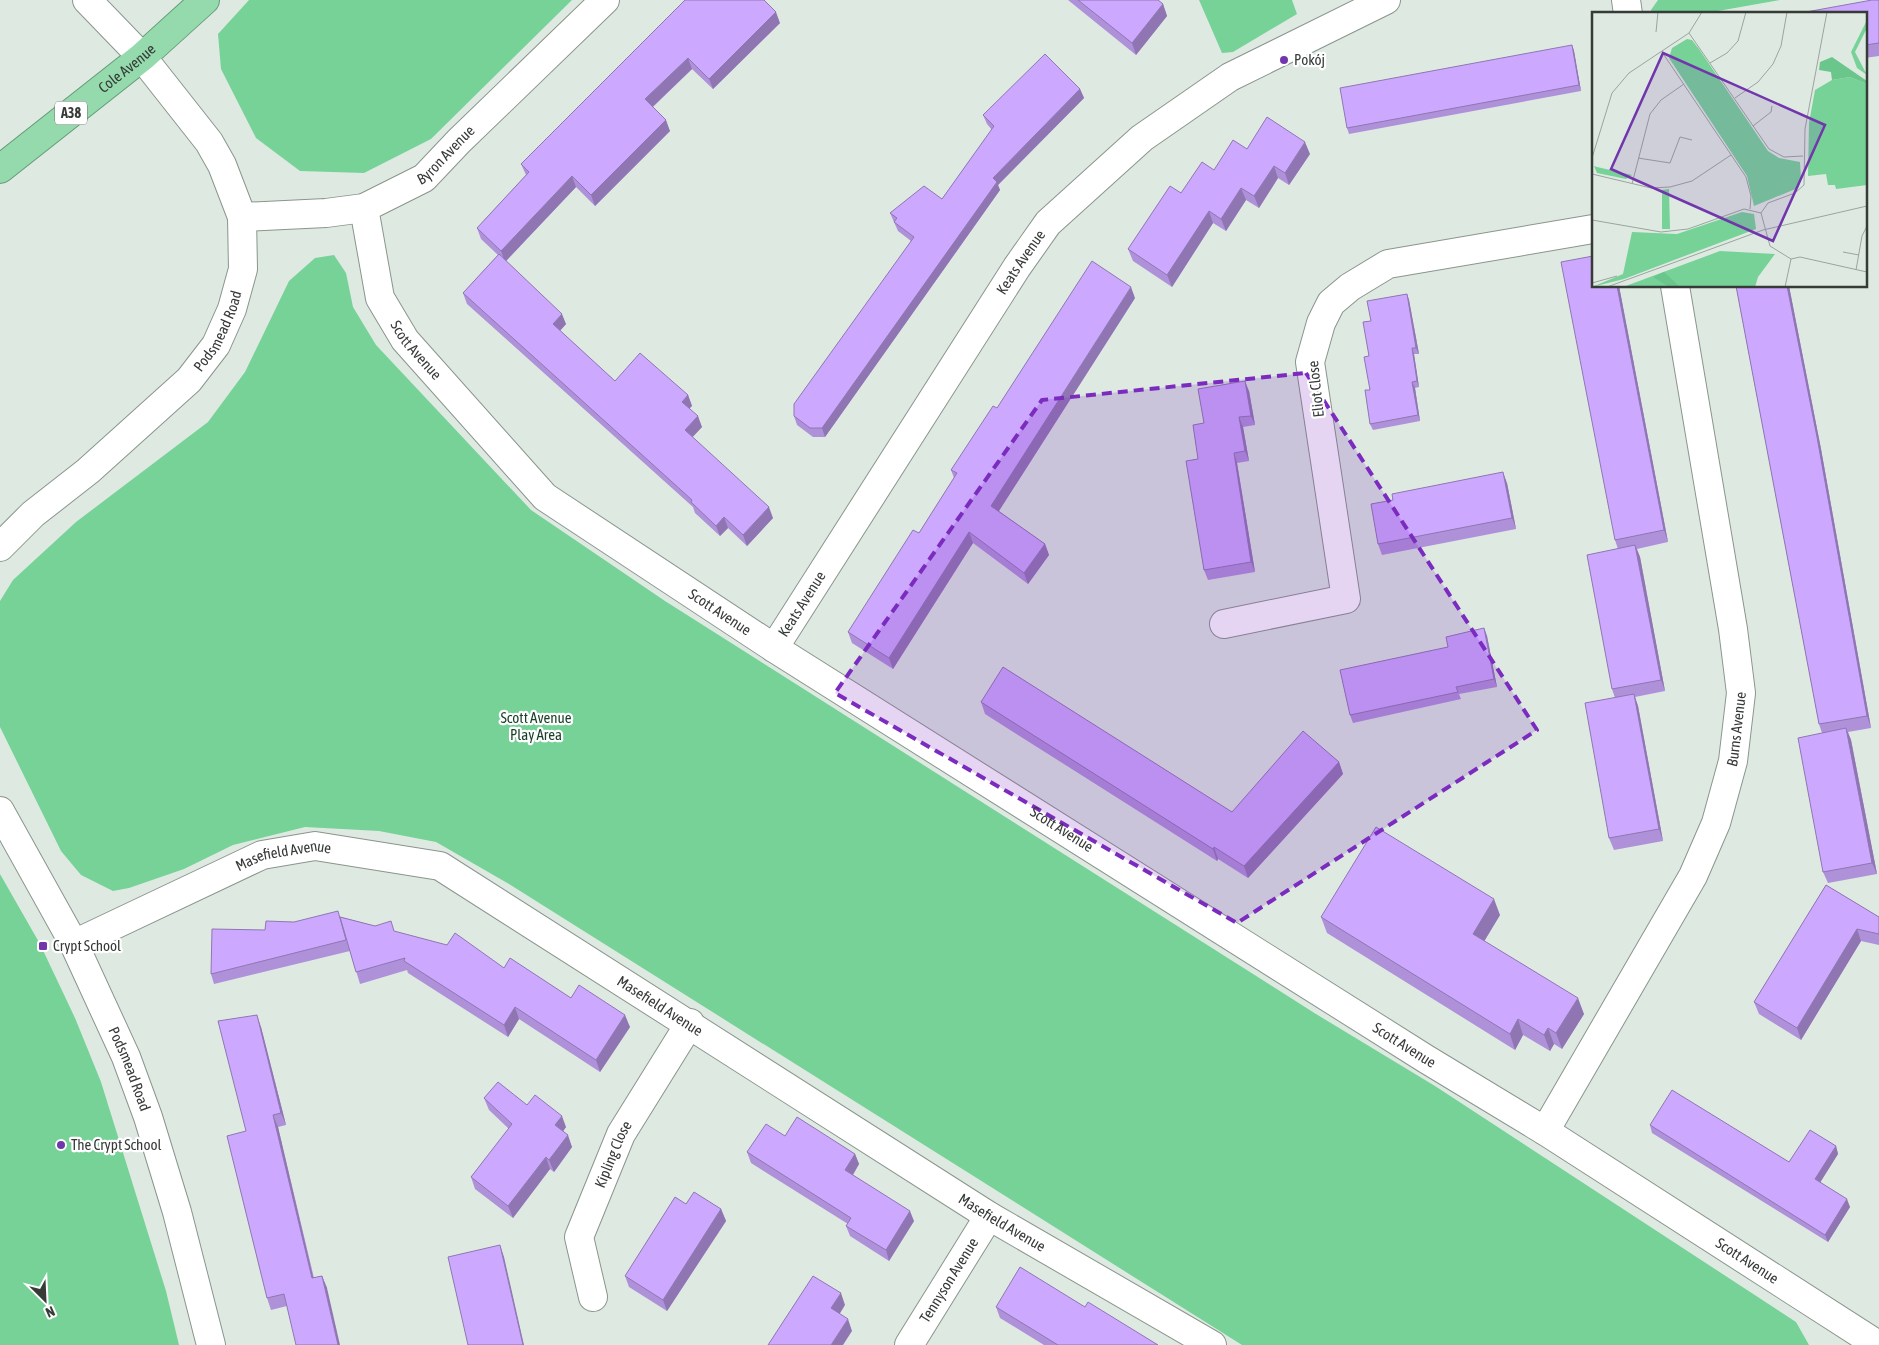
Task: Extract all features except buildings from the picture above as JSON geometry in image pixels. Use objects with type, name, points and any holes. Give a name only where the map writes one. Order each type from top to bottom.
[{"type":"highway","name":"Cole Avenue","points":[[0,169],[142,57],[205,0]]},
{"type":"street","name":"Podsmead Road","points":[[0,548],[34,514],[88,471],[189,380],[216,345],[232,309],[243,269],[242,217],[222,165],[209,142],[142,57],[87,0]]},
{"type":"street","name":"Byron Avenue","points":[[242,217],[326,213],[364,208],[424,178],[459,141],[604,0]]},
{"type":"street","name":"Keats Avenue","points":[[774,648],[1017,267],[1048,223],[1142,138],[1230,77],[1386,0]]},
{"type":"street","name":"Scott Avenue","points":[[364,208],[380,298],[405,340],[545,497],[774,648],[1426,1060],[1545,1131],[1878,1345]]},
{"type":"street","name":"Eliot Close","points":[[1224,624],[1346,599],[1310,362],[1321,323],[1331,304],[1350,287],[1388,264],[1592,229]]},
{"type":"street","name":"Burns Avenue","points":[[1545,1131],[1692,876],[1716,823],[1733,761],[1741,693],[1734,638],[1675,288]]},
{"type":"street","name":"Podsmead Road","points":[[0,810],[74,944],[126,1057],[148,1117],[177,1212],[211,1345]]},
{"type":"street","name":"Masefield Avenue","points":[[74,944],[262,855],[316,846],[440,866],[690,1023],[989,1216],[1212,1345]]},
{"type":"street","name":"Kipling Close","points":[[593,1297],[579,1238],[621,1134],[690,1023]]},
{"type":"street","name":"Tennyson Avenue","points":[[909,1345],[989,1216]]},
{"type":"highlighted area","points":[[1306,373],[1537,730],[1237,923],[835,693],[1042,400]]},
{"type":"green space","points":[[249,0],[572,0],[431,139],[364,173],[300,171],[256,138],[221,69],[218,34]]},
{"type":"green space","points":[[1199,0],[1292,0],[1297,14],[1233,52],[1222,53]]},
{"type":"green space","points":[[1658,0],[1780,0],[1712,12],[1652,12]]},
{"type":"green space","name":"Scott Avenue Play Area","points":[[334,255],[346,273],[353,307],[376,345],[531,510],[665,601],[1316,1014],[1435,1086],[1796,1322],[1809,1345],[1242,1345],[509,884],[436,842],[379,831],[305,827],[233,845],[184,869],[129,888],[113,891],[81,875],[61,851],[0,727],[0,601],[13,580],[76,522],[208,422],[245,372],[289,281],[315,258]]},
{"type":"green space","name":"The Crypt School","points":[[0,874],[40,944],[75,1018],[101,1082],[166,1291],[179,1345],[0,1345]]},
{"type":"place","name":"Pokój","points":[[1284,60]]},
{"type":"place","name":"Crypt School","points":[[43,946]]},
{"type":"place","name":"The Crypt School","points":[[61,1145]]}]
